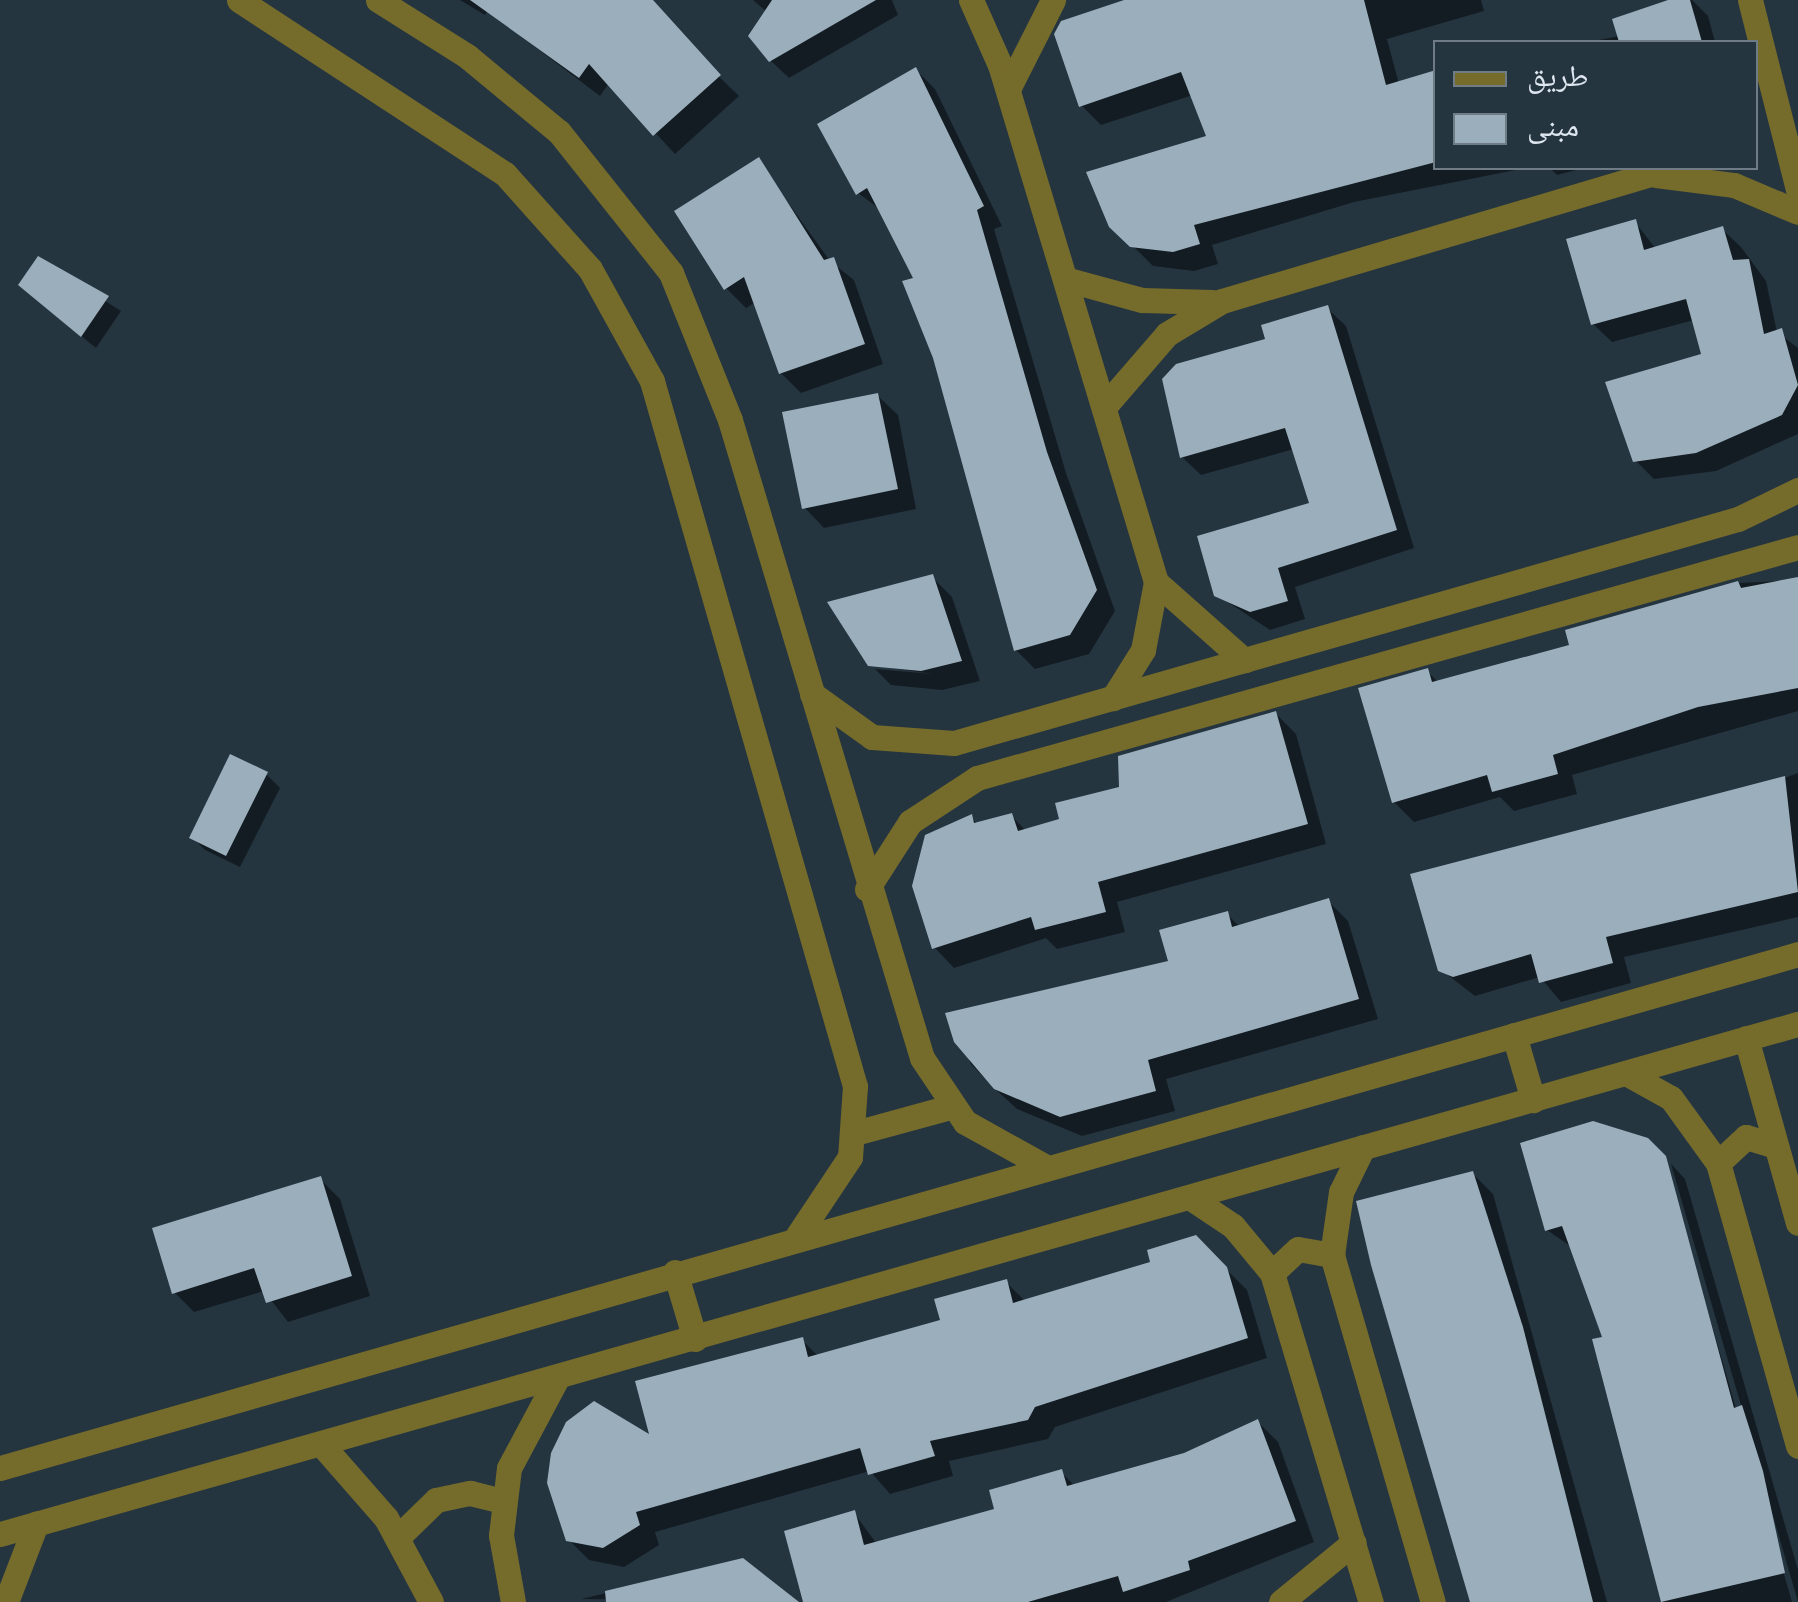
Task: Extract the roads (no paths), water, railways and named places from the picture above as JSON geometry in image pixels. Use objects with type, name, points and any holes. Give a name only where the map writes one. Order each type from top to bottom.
[{"type":"street","points":[[239,0],[276,10],[505,174],[552,218],[624,323],[694,501],[850,1063],[855,1133],[840,1180],[794,1238]]},
{"type":"street","points":[[378,0],[467,56],[560,132],[671,273],[730,420],[914,1037],[950,1107],[1002,1150],[1046,1167]]},
{"type":"street","points":[[971,0],[1008,89],[1156,582],[1143,650],[1112,698]]},
{"type":"street","points":[[1008,89],[1053,0]]},
{"type":"street","points":[[1750,0],[1755,40]]},
{"type":"street","points":[[1758,62],[1763,101],[1798,190]]},
{"type":"street","points":[[1104,407],[1167,334],[1222,301],[1663,171],[1734,185],[1798,212]]},
{"type":"street","points":[[1064,279],[1142,300],[1222,301]]},
{"type":"street","points":[[812,694],[849,726],[921,746],[1112,698],[1738,519],[1798,490]]},
{"type":"street","points":[[867,889],[910,822],[977,778],[1798,547]]},
{"type":"street","points":[[1156,582],[1244,660]]},
{"type":"street","points":[[0,1468],[1798,954]]},
{"type":"street","points":[[0,1534],[1798,1024]]},
{"type":"street","points":[[1514,1035],[1532,1100]]},
{"type":"street","points":[[1746,1038],[1798,1223]]},
{"type":"street","points":[[1626,1073],[1671,1098],[1718,1163],[1798,1446]]},
{"type":"street","points":[[855,1133],[950,1107]]},
{"type":"street","points":[[1718,1163],[1746,1137],[1776,1146]]},
{"type":"street","points":[[1363,1146],[1341,1192],[1332,1255],[1433,1602]]},
{"type":"street","points":[[1191,1198],[1233,1226],[1272,1273],[1371,1602]]},
{"type":"street","points":[[1272,1273],[1298,1249],[1332,1255]]},
{"type":"street","points":[[675,1272],[695,1338]]},
{"type":"street","points":[[513,1602],[503,1502],[521,1436],[557,1378]]},
{"type":"street","points":[[322,1444],[398,1537],[431,1602]]},
{"type":"street","points":[[398,1537],[436,1500],[470,1493],[503,1502]]},
{"type":"street","points":[[6,1602],[36,1524]]},
{"type":"street","points":[[1281,1602],[1354,1542]]}]
